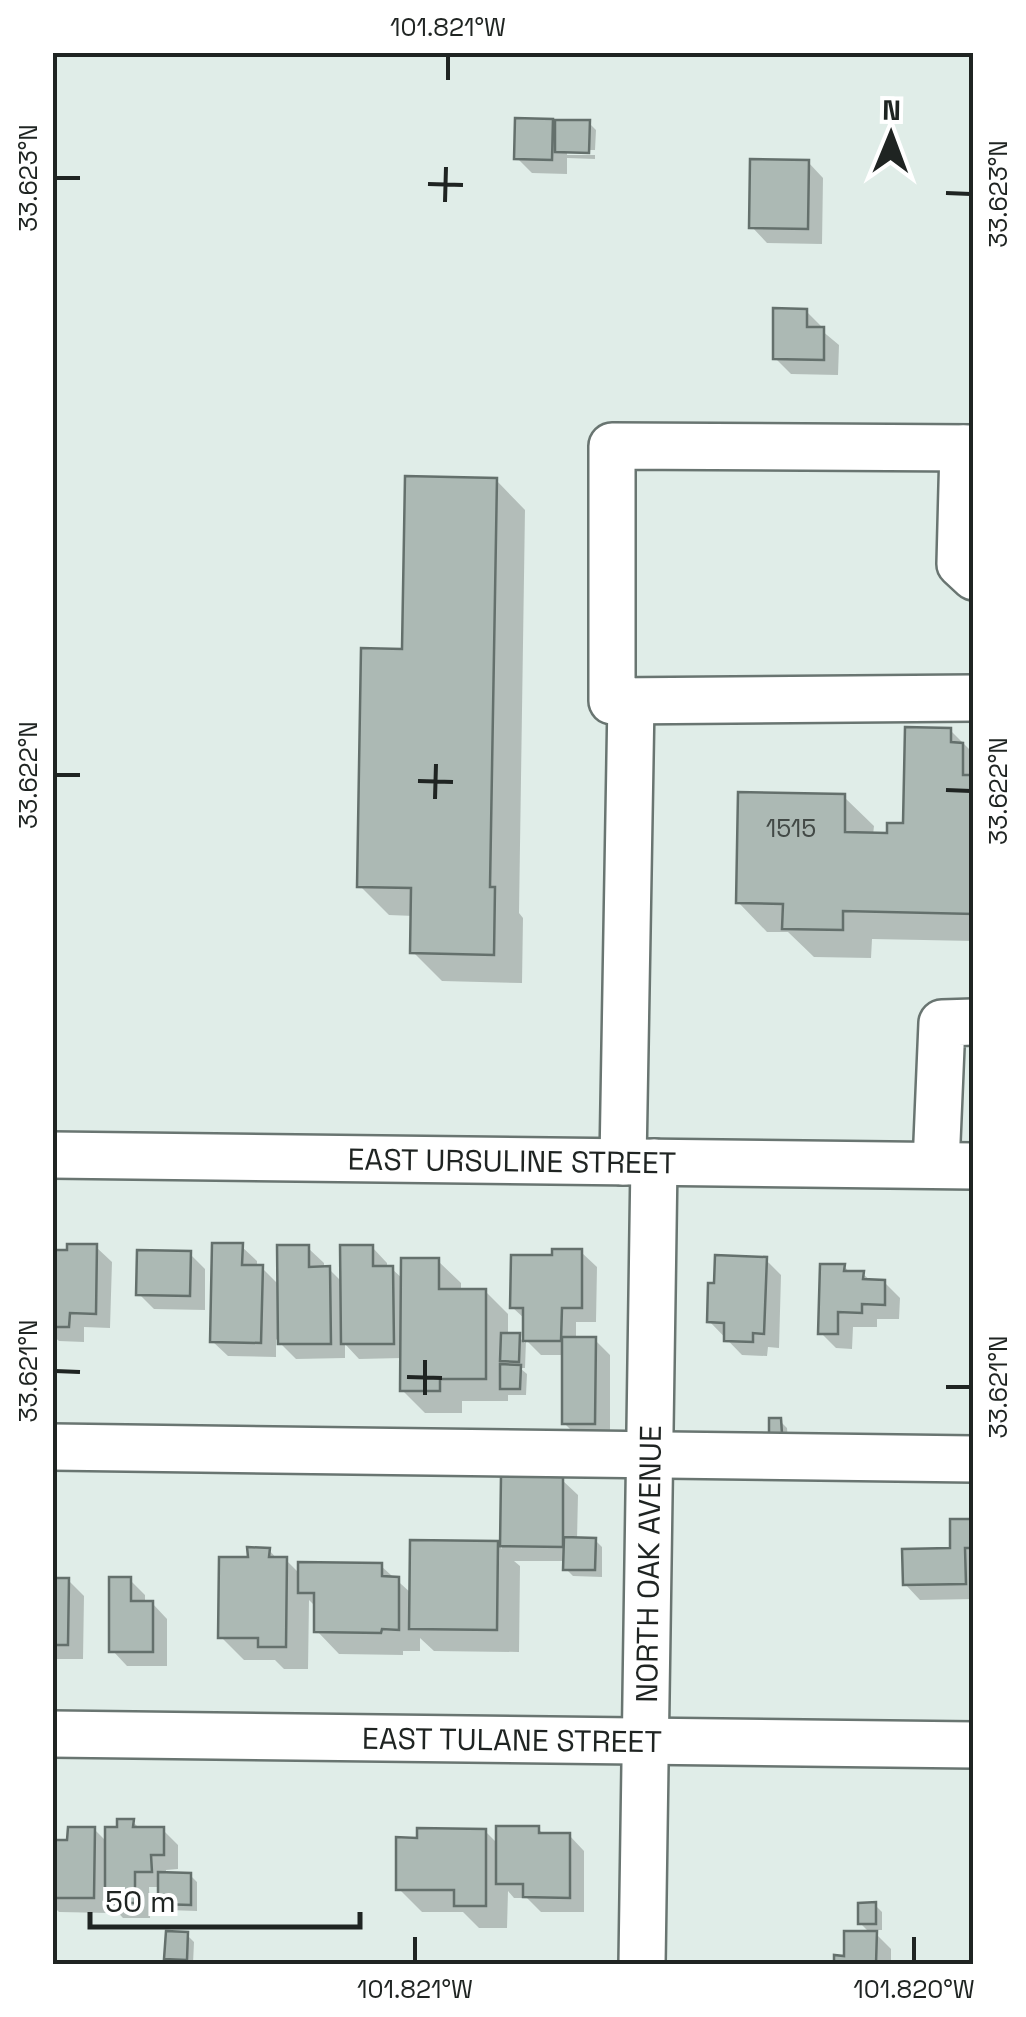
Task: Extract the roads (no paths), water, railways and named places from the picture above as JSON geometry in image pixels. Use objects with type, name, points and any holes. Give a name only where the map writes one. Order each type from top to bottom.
[{"type":"street","points":[[974,577],[960,564],[968,448],[612,446],[612,701],[974,698]]},
{"type":"street","name":"NORTH OAK AVENUE","points":[[631,700],[638,1162],[650,1454],[642,1964]]},
{"type":"street","points":[[955,1166],[942,1023],[974,1022]]},
{"type":"street","name":"EAST URSULINE STREET","points":[[52,1155],[955,1166]]},
{"type":"street","points":[[52,1447],[974,1458]]},
{"type":"street","name":"EAST TULANE STREET","points":[[52,1734],[974,1745]]}]
